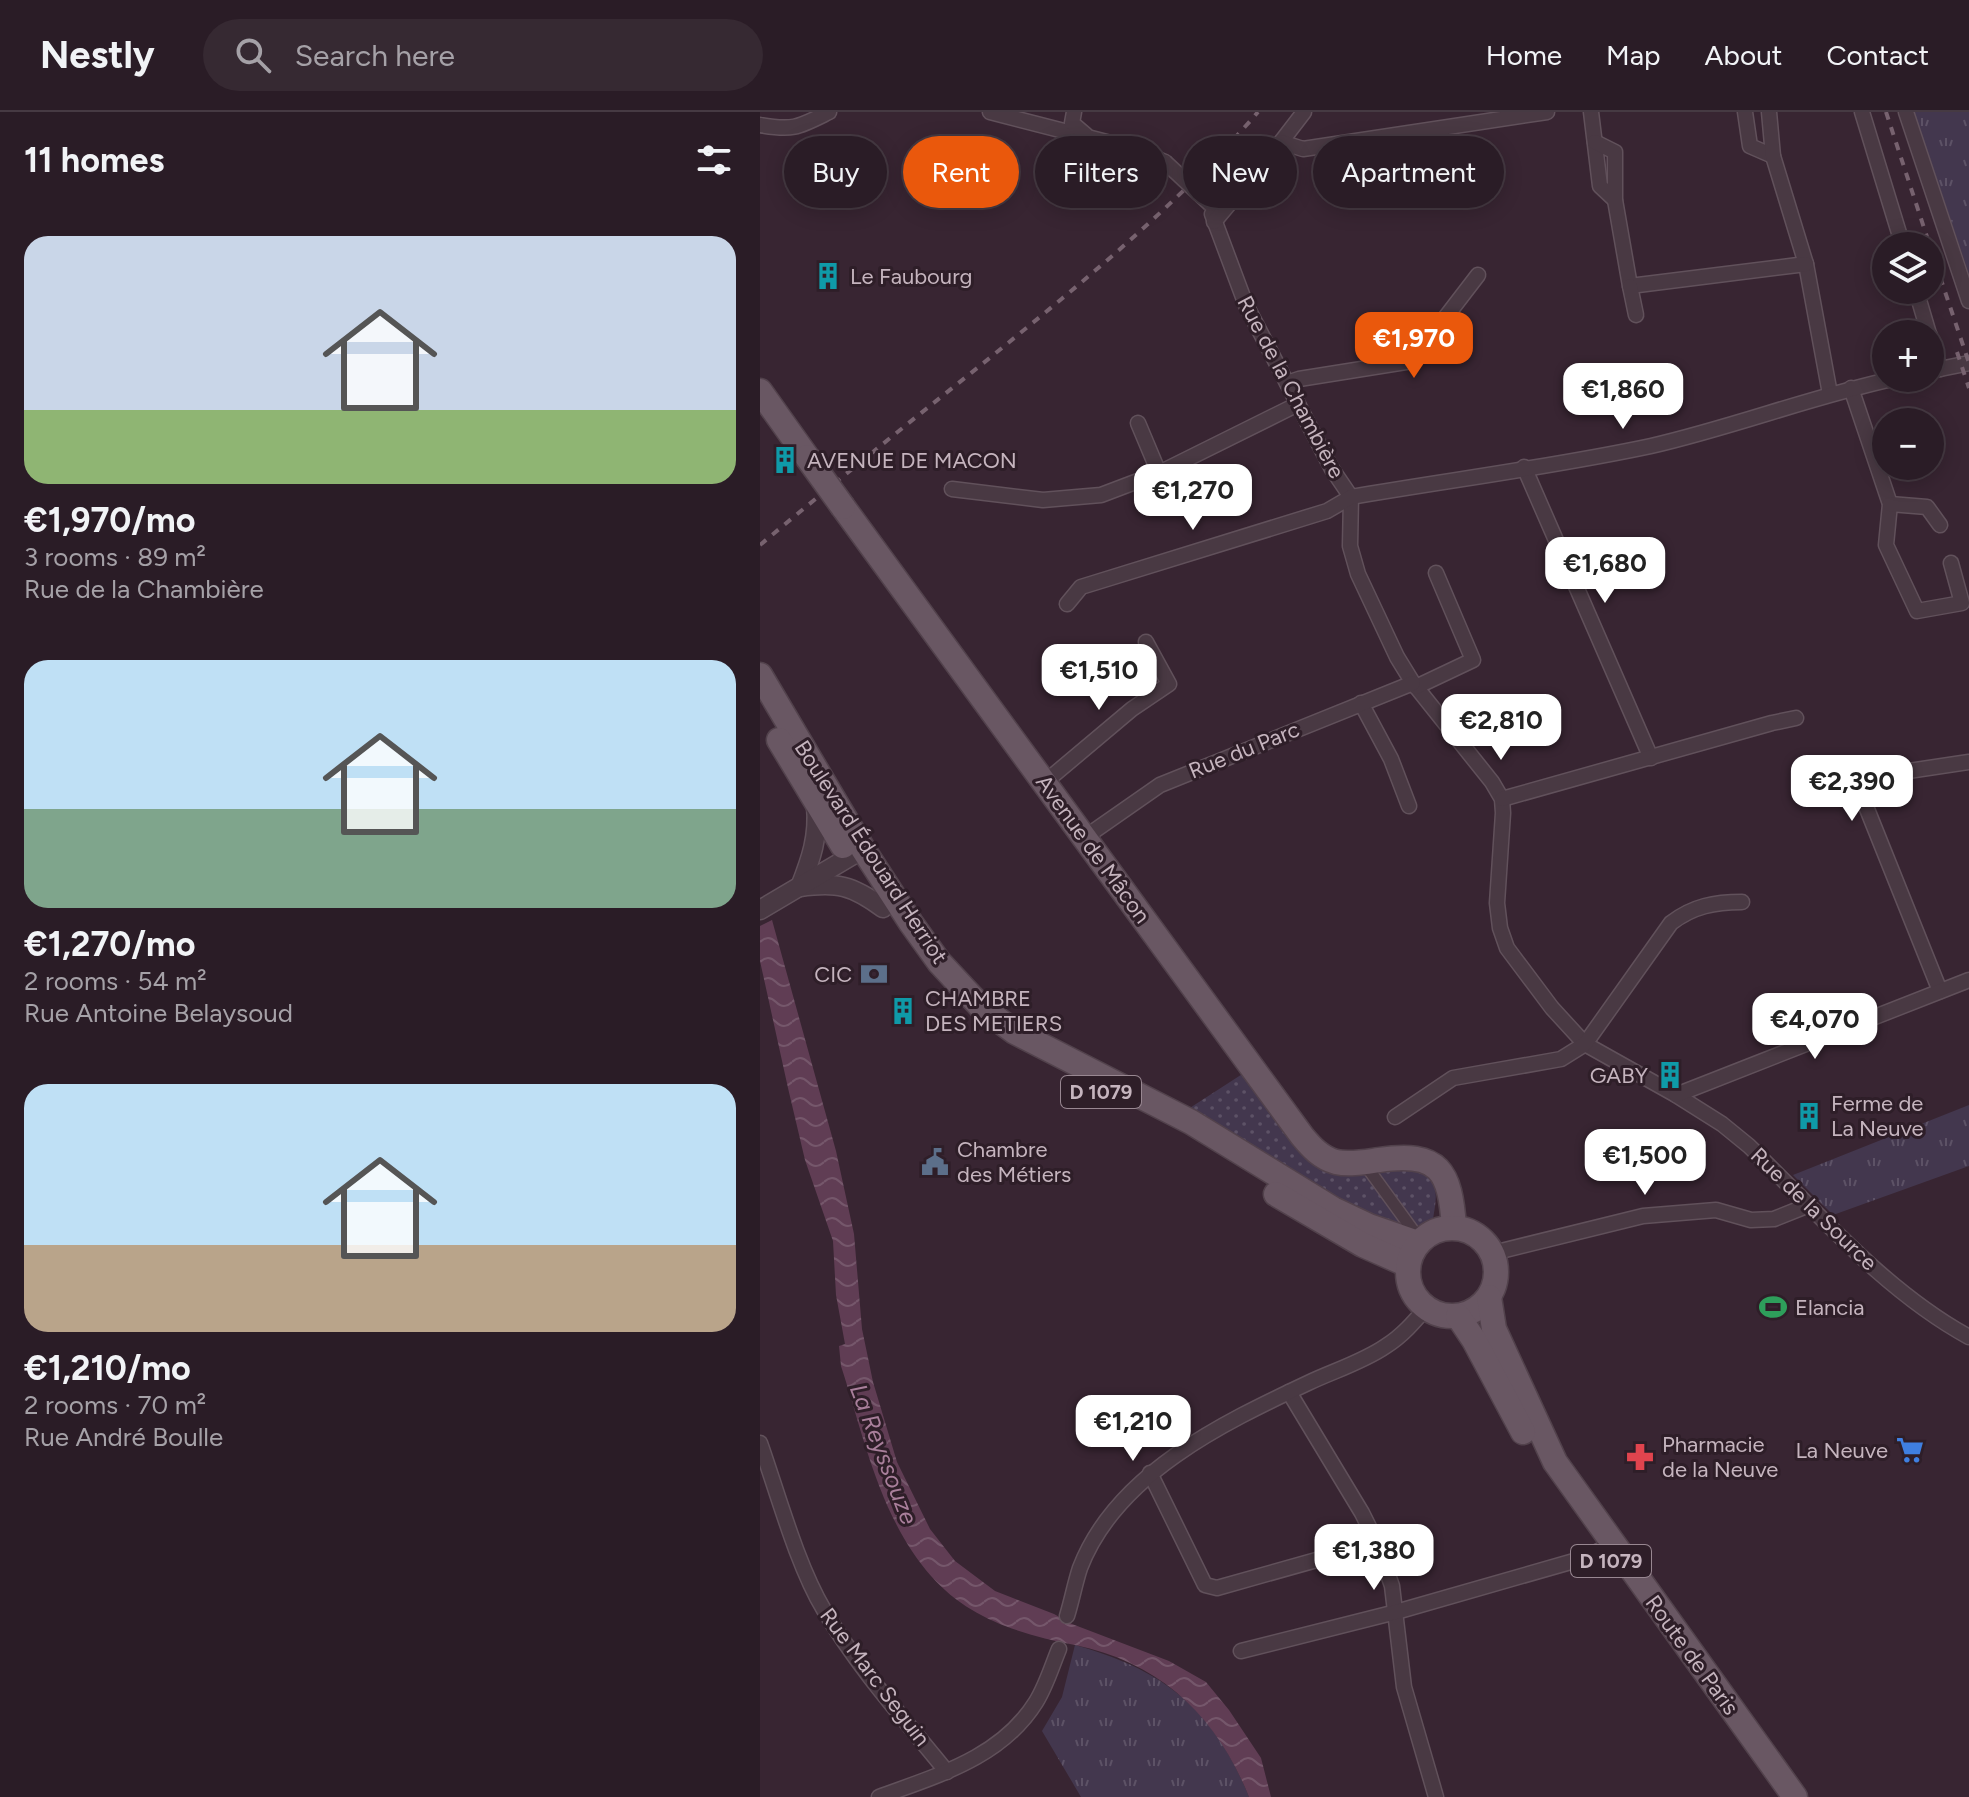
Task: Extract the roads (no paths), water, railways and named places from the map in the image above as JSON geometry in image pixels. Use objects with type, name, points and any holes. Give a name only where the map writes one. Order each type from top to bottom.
[{"type":"main road","name":"Avenue de Mâcon","points":[[760,391],[1302,1136],[1315,1151],[1333,1162],[1405,1158],[1426,1161],[1439,1170],[1449,1183],[1454,1227]]},
{"type":"main road","name":"Boulevard Édouard Herriot","points":[[760,675],[883,908],[928,973],[972,1020],[996,1037],[1174,1131],[1363,1245],[1415,1249]]},
{"type":"main road","name":"Boulevard Édouard Herriot","points":[[760,706],[815,803],[939,962],[981,1007],[1015,1032],[1191,1122],[1333,1209],[1415,1249]]},
{"type":"main road","points":[[1454,1227],[1477,1235],[1493,1253],[1497,1275],[1489,1297],[1470,1313],[1458,1316],[1436,1314],[1426,1308],[1411,1289],[1415,1249],[1430,1233],[1454,1227]]},
{"type":"main road","name":"Route de Paris","points":[[1489,1297],[1494,1329],[1555,1462],[1795,1797]]},
{"type":"main road","name":"Route de Paris","points":[[1458,1316],[1544,1471],[1779,1797]]},
{"type":"street","points":[[760,125],[785,130],[797,128],[829,112]]},
{"type":"street","name":"Rue de la Chambière","points":[[990,112],[1081,136]]},
{"type":"street","points":[[1074,112],[1072,123],[1087,136]]},
{"type":"street","points":[[1286,136],[1304,112]]},
{"type":"street","points":[[1297,147],[1303,149],[1546,112]]},
{"type":"street","points":[[1591,112],[1595,142],[1615,152],[1615,200],[1636,315]]},
{"type":"street","points":[[1745,112],[1750,146],[1773,156]]},
{"type":"street","points":[[1769,112],[1773,156],[1806,264],[1830,394]]},
{"type":"street","points":[[1862,112],[1899,232]]},
{"type":"street","points":[[1906,112],[1969,301]]},
{"type":"street","name":"Rue de la Chambière","points":[[1167,164],[1210,204],[1246,305],[1332,469],[1351,497],[1648,446],[1872,383]]},
{"type":"street","points":[[1214,222],[1226,208]]},
{"type":"street","points":[[1630,286],[1806,264]]},
{"type":"street","points":[[1287,383],[1412,361],[1478,275]]},
{"type":"street","points":[[1944,368],[1969,363]]},
{"type":"street","points":[[1851,388],[1890,504],[1886,545],[1917,611],[1962,603],[1951,563]]},
{"type":"street","points":[[952,489],[1043,500],[1101,495],[1159,473],[1298,404]]},
{"type":"street","points":[[1138,423],[1159,473]]},
{"type":"street","points":[[1524,467],[1651,758]]},
{"type":"street","points":[[1067,604],[1081,587],[1327,511],[1351,497]]},
{"type":"street","points":[[1351,497],[1350,546],[1358,574],[1397,657],[1502,799],[1796,718]]},
{"type":"street","points":[[1890,504],[1927,507],[1940,525]]},
{"type":"street","name":"Rue du Parc","points":[[1084,838],[1160,785],[1473,660],[1436,573]]},
{"type":"street","points":[[1044,783],[1132,709],[1169,684],[1146,642]]},
{"type":"street","points":[[1361,703],[1391,759],[1409,806]]},
{"type":"street","points":[[1940,991],[1855,779],[1969,762]]},
{"type":"street","name":"Rue de la Source","points":[[1502,799],[1497,903],[1500,928],[1507,948],[1552,1008],[1585,1044],[1722,1124],[1749,1146],[1907,1298],[1937,1320],[1969,1337]]},
{"type":"street","points":[[800,887],[814,851],[818,827],[815,803]]},
{"type":"street","points":[[767,906],[856,853]]},
{"type":"street","points":[[800,887],[845,885],[863,893],[883,908]]},
{"type":"street","points":[[1395,1117],[1453,1078],[1561,1059],[1585,1044],[1671,923],[1715,902],[1742,902]]},
{"type":"street","points":[[1676,1095],[1969,980]]},
{"type":"street","points":[[1364,1162],[1415,1249]]},
{"type":"street","points":[[1493,1253],[1643,1216],[1716,1210],[1751,1220],[1774,1219],[1809,1205]]},
{"type":"street","points":[[1067,1616],[1081,1567],[1097,1537],[1119,1506],[1150,1473],[1198,1440],[1289,1392],[1384,1348],[1426,1308]]},
{"type":"street","points":[[1289,1392],[1377,1543],[1392,1586],[1404,1687],[1436,1797]]},
{"type":"street","name":"Rue Marc Seguin","points":[[760,1443],[806,1573],[822,1608],[844,1641],[947,1772]]},
{"type":"street","points":[[1150,1473],[1205,1585],[1217,1588],[1377,1543]]},
{"type":"street","points":[[1241,1651],[1396,1612],[1588,1557],[1602,1549]]},
{"type":"street","points":[[879,1797],[947,1772],[982,1755],[1016,1729],[1038,1700],[1059,1649]]},
{"type":"water","name":"La Reyssouze","points":[[772,920],[836,1151],[854,1234],[862,1329],[873,1382],[897,1462],[930,1529],[955,1561],[995,1591],[1169,1661],[1206,1682],[1261,1758],[1271,1797],[1249,1797],[1221,1742],[1203,1718],[1160,1680],[1106,1653],[1015,1630],[979,1614],[946,1591],[931,1576],[899,1529],[866,1448],[841,1366],[839,1346],[845,1344],[836,1295],[833,1241],[805,1160],[760,961],[760,926]]},
{"type":"railway","points":[[760,545],[1054,306],[1160,213],[1258,112]]},
{"type":"railway","points":[[1886,112],[1925,232]]},
{"type":"railway","points":[[1944,289],[1969,363]]},
{"type":"railway","points":[[1957,352],[1969,388]]},
{"type":"place","name":"Le Faubourg","points":[[828,276]]},
{"type":"place","name":"AVENUE DE MACON","points":[[785,460]]},
{"type":"place","name":"CIC","points":[[874,974]]},
{"type":"place","name":"CHAMBRE DES METIERS","points":[[903,1011]]},
{"type":"place","name":"GABY","points":[[1670,1075]]},
{"type":"place","name":"Ferme de La Neuve","points":[[1809,1116]]},
{"type":"place","name":"Chambre des Métiers","points":[[935,1162]]},
{"type":"place","name":"Elancia","points":[[1773,1307]]},
{"type":"place","name":"La Neuve","points":[[1910,1450]]},
{"type":"place","name":"Pharmacie de la Neuve","points":[[1640,1457]]}]
